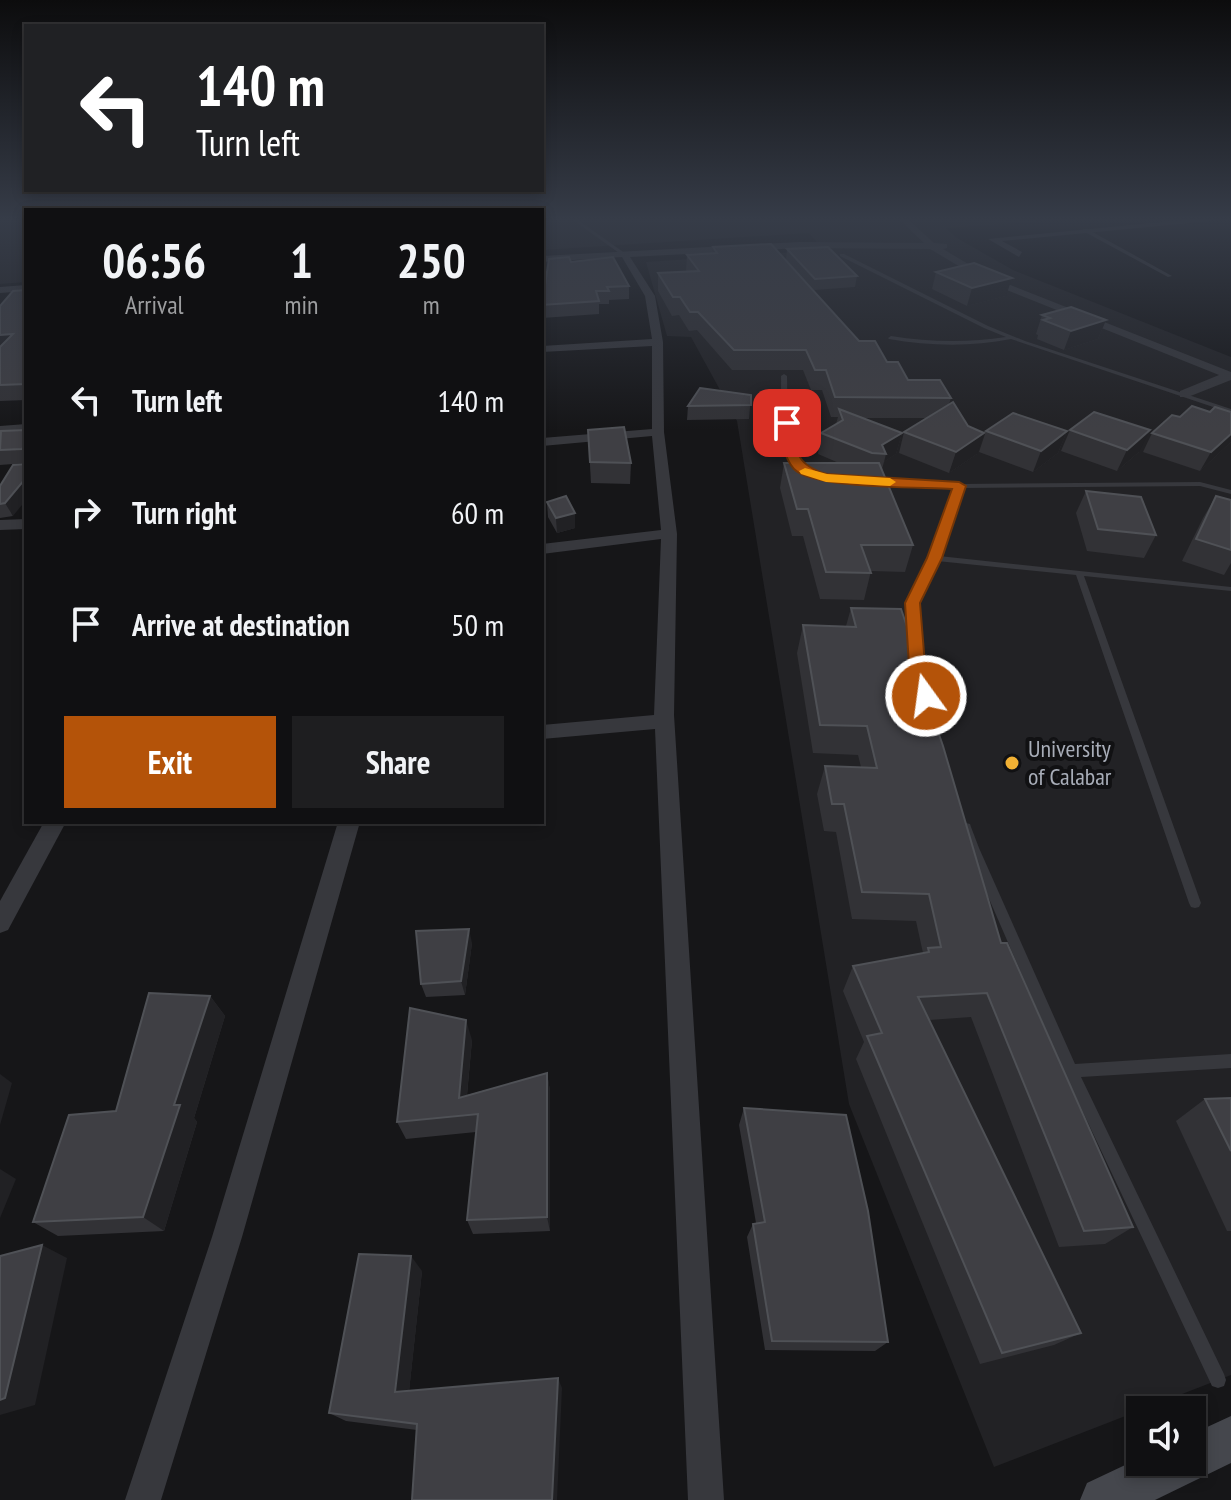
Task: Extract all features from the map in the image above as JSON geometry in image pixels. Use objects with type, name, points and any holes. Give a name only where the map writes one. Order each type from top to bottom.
[{"type":"main road","points":[[1206,1451],[1231,1439]]},
{"type":"main road","points":[[1104,1500],[1154,1476]]},
{"type":"street","points":[[0,299],[5,290]]},
{"type":"street","points":[[645,290],[650,296],[658,342],[658,432],[669,534],[665,721],[706,1500]]},
{"type":"street","points":[[1011,290],[1230,373]]},
{"type":"street","points":[[544,349],[658,342]]},
{"type":"street","points":[[1184,394],[1230,373]]},
{"type":"street","points":[[0,430],[24,428]]},
{"type":"street","points":[[544,442],[658,432]]},
{"type":"street","points":[[0,525],[24,524]]},
{"type":"street","points":[[544,549],[669,534]]},
{"type":"street","points":[[544,732],[665,721]]},
{"type":"street","points":[[3,913],[54,824]]},
{"type":"street","points":[[143,1500],[227,1237],[348,824]]},
{"type":"lane","points":[[914,290],[1010,337],[1229,409]]},
{"type":"lane","points":[[891,338],[942,344],[977,343],[1010,337]]},
{"type":"lane","points":[[784,376],[789,446],[798,466],[816,475]]},
{"type":"lane","points":[[871,481],[959,486],[1200,484],[1231,492]]},
{"type":"lane","points":[[940,742],[917,665],[913,603],[934,558],[959,486]]},
{"type":"lane","points":[[934,558],[1231,589]]},
{"type":"lane","points":[[1079,573],[1195,903]]},
{"type":"lane","points":[[964,818],[973,848],[1071,1071],[1218,1380]]},
{"type":"lane","points":[[1071,1071],[1231,1061]]},
{"type":"shaded area","name":"University of Calabar","points":[[654,290],[1063,290],[1231,357],[1231,1375],[1177,1396],[1126,1396],[1126,1416],[994,1467],[849,1104],[737,421],[691,337],[667,336]]},
{"type":"building","points":[[24,290],[24,384],[0,385],[0,347],[13,334],[0,335],[0,306],[13,291]]},
{"type":"building","points":[[544,290],[609,291],[596,291],[599,301],[544,305]]},
{"type":"building","points":[[669,290],[813,290],[859,341],[875,341],[887,362],[898,362],[908,380],[940,380],[951,398],[835,397],[826,370],[815,370],[806,350],[734,350],[698,312],[690,312],[680,297],[673,297]]},
{"type":"building","points":[[1071,307],[1106,320],[1071,331],[1043,320],[1050,318],[1042,315]]},
{"type":"building","points":[[700,388],[751,395],[751,405],[688,406]]},
{"type":"building","points":[[953,402],[968,426],[984,433],[956,452],[904,432]]},
{"type":"building","points":[[1192,406],[1210,412],[1215,407],[1231,412],[1231,434],[1211,452],[1152,433],[1172,415],[1180,417]]},
{"type":"building","points":[[839,409],[902,433],[882,445],[886,454],[872,453],[821,433],[843,420]]},
{"type":"building","points":[[1094,412],[1150,430],[1127,450],[1070,430]]},
{"type":"building","points":[[1013,413],[1067,431],[1041,451],[986,431]]},
{"type":"building","points":[[624,427],[631,463],[590,462],[588,430]]},
{"type":"building","points":[[24,430],[22,449],[0,450],[1,431]]},
{"type":"building","points":[[784,463],[879,463],[913,545],[861,545],[871,573],[826,572],[808,509],[797,509]]},
{"type":"building","points":[[24,464],[24,480],[5,503],[0,504],[0,486],[13,465]]},
{"type":"building","points":[[1086,491],[1141,497],[1156,535],[1098,529]]},
{"type":"building","points":[[566,496],[575,513],[556,518],[547,502]]},
{"type":"building","points":[[1216,496],[1231,500],[1231,550],[1196,539]]},
{"type":"building","points":[[851,608],[901,609],[916,653],[911,653],[943,746],[1001,943],[1007,943],[1133,1227],[1084,1231],[987,993],[918,997],[1081,1333],[1002,1353],[867,1036],[882,1033],[853,966],[941,947],[929,894],[862,892],[844,804],[832,804],[825,766],[877,768],[867,726],[820,725],[803,625],[856,627]]},
{"type":"building","points":[[469,929],[461,981],[421,984],[416,931]]},
{"type":"building","points":[[149,993],[210,996],[174,1105],[180,1105],[143,1217],[33,1222],[69,1115],[116,1111]]},
{"type":"building","points":[[410,1008],[466,1020],[459,1098],[547,1073],[547,1217],[467,1220],[478,1114],[397,1122]]},
{"type":"building","points":[[1231,1098],[1231,1151],[1205,1099]]},
{"type":"building","points":[[744,1108],[846,1115],[868,1211],[888,1342],[772,1341],[753,1224],[765,1222]]},
{"type":"building","points":[[42,1245],[5,1398],[0,1400],[0,1256]]},
{"type":"building","points":[[359,1254],[411,1256],[395,1392],[558,1378],[552,1500],[412,1500],[417,1424],[329,1413]]},
{"type":"slow traffic","points":[[805,471],[826,478],[890,482]]},
{"type":"place","name":"University of Calabar","points":[[1012,763]]},
{"type":"route","points":[[787,423],[789,446],[798,466],[806,472],[826,478],[959,486],[934,558],[913,603],[917,665],[926,696]]}]
